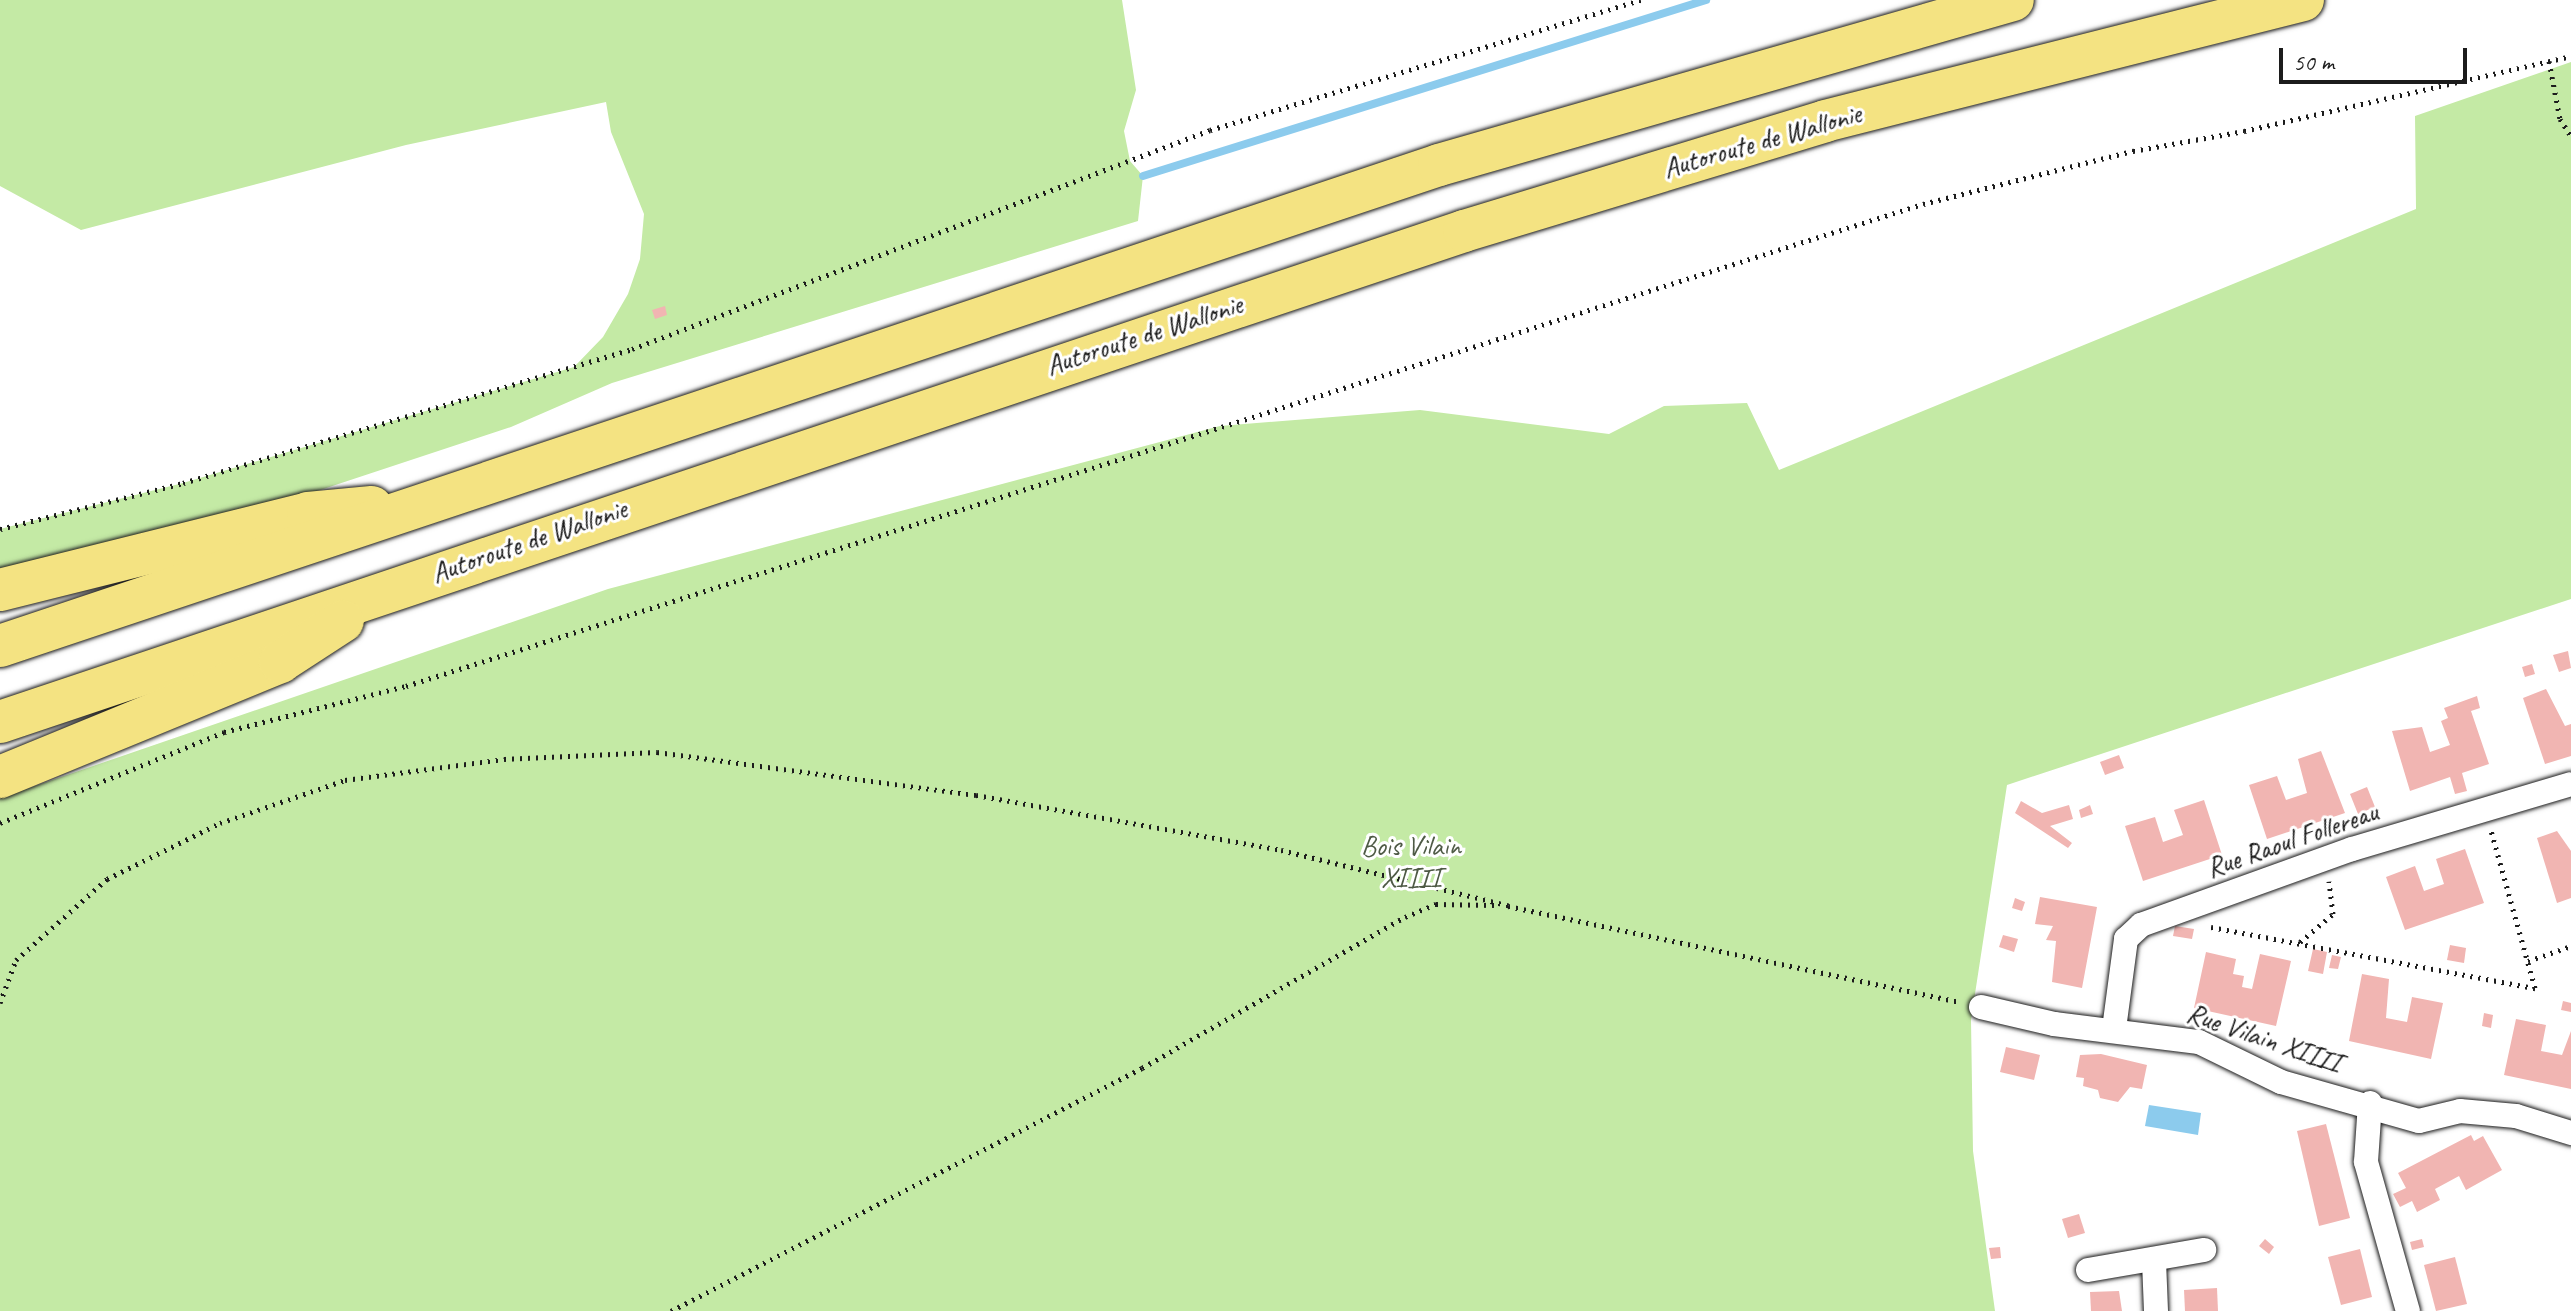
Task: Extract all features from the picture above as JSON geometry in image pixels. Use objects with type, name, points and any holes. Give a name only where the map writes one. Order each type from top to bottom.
[{"type":"highway","points":[[0,646],[1439,165],[2013,0]]},
{"type":"highway","name":"Autoroute de Wallonie","points":[[0,722],[398,585],[1464,231],[1825,121],[2303,0]]},
{"type":"highway","points":[[0,590],[308,513],[437,502]]},
{"type":"highway","points":[[0,777],[280,662],[398,585]]},
{"type":"street","name":"Rue Raoul Follereau","points":[[2114,1029],[2126,939],[2141,925],[2352,849],[2571,784]]},
{"type":"street","name":"Rue Vilain XIIII","points":[[1981,1007],[2054,1024],[2114,1029],[2199,1042],[2281,1082],[2370,1103],[2419,1121],[2460,1111],[2516,1116],[2571,1133]]},
{"type":"street","points":[[2370,1103],[2366,1162],[2408,1311]]},
{"type":"street","points":[[2088,1270],[2204,1250]]},
{"type":"street","points":[[2154,1261],[2156,1311]]},
{"type":"path","points":[[0,529],[197,479],[632,349],[1210,130],[1641,0]]},
{"type":"path","points":[[0,823],[224,732],[406,686],[963,505],[1294,405],[1360,379],[2015,179],[2571,56]]},
{"type":"path","points":[[2549,61],[2560,119],[2571,136]]},
{"type":"path","points":[[0,1003],[16,960],[107,879],[220,823],[345,780],[504,759],[657,752],[960,793],[1138,821],[1510,906],[1981,1007]]},
{"type":"path","points":[[2163,917],[2535,988],[2485,809]]},
{"type":"path","points":[[2299,943],[2333,914],[2327,883],[2352,849]]},
{"type":"path","points":[[671,1311],[1142,1068],[1405,917],[1436,904],[1510,906]]},
{"type":"path","points":[[2528,961],[2571,946]]},
{"type":"green space","points":[[0,0],[1122,0],[1136,90],[1124,131],[1130,161],[1143,176],[1138,221],[612,383],[511,427],[178,537],[0,575],[0,529],[183,483],[574,367],[603,337],[628,294],[640,259],[644,214],[611,132],[606,102],[406,145],[81,230],[0,186]]},
{"type":"green space","name":"Bois Vilain XIIII","points":[[2571,62],[2571,599],[2007,785],[1971,1020],[1973,1151],[1995,1311],[0,1311],[0,798],[608,589],[1220,426],[1420,410],[1609,434],[1664,406],[1747,403],[1779,470],[2416,209],[2415,116]]},
{"type":"water","points":[[2149,1105],[2201,1113],[2198,1135],[2145,1126]]},
{"type":"building","points":[[665,306],[667,315],[655,319],[652,310]]},
{"type":"building","points":[[2568,651],[2571,668],[2559,672],[2553,655]]},
{"type":"building","points":[[2532,664],[2535,674],[2525,677],[2522,667]]},
{"type":"building","points":[[2546,689],[2565,726],[2571,724],[2571,756],[2545,764],[2523,698]]},
{"type":"building","points":[[2477,696],[2480,708],[2471,711],[2489,764],[2462,773],[2467,791],[2455,794],[2450,777],[2410,791],[2392,731],[2422,727],[2430,752],[2450,745],[2441,721],[2448,718],[2444,708]]},
{"type":"building","points":[[2321,751],[2345,813],[2267,839],[2249,785],[2277,776],[2286,800],[2307,793],[2298,759]]},
{"type":"building","points":[[2119,755],[2124,768],[2105,775],[2100,762]]},
{"type":"building","points":[[2367,787],[2375,807],[2358,814],[2350,794]]},
{"type":"building","points":[[2204,800],[2222,855],[2143,881],[2125,826],[2155,817],[2163,842],[2183,835],[2174,810]]},
{"type":"building","points":[[2021,801],[2042,813],[2069,805],[2073,819],[2050,826],[2072,843],[2068,848],[2015,813]]},
{"type":"building","points":[[2090,805],[2093,814],[2081,818],[2079,810]]},
{"type":"building","points":[[2557,831],[2571,851],[2571,898],[2557,903],[2537,838]]},
{"type":"building","points":[[2465,849],[2484,903],[2405,930],[2386,877],[2415,866],[2424,891],[2444,884],[2436,859]]},
{"type":"building","points":[[2040,897],[2097,907],[2082,988],[2052,982],[2056,941],[2046,940],[2053,926],[2035,924]]},
{"type":"building","points":[[2015,898],[2025,902],[2022,911],[2012,908]]},
{"type":"building","points":[[2175,926],[2194,929],[2192,939],[2173,936]]},
{"type":"building","points":[[2003,935],[2018,939],[2014,952],[1999,947]]},
{"type":"building","points":[[2450,945],[2466,948],[2464,963],[2447,960]]},
{"type":"building","points":[[2313,949],[2327,952],[2323,974],[2308,971]]},
{"type":"building","points":[[2206,952],[2236,959],[2233,974],[2244,976],[2242,987],[2252,989],[2260,954],[2291,961],[2276,1026],[2194,1008]]},
{"type":"building","points":[[2332,955],[2341,957],[2338,969],[2329,968]]},
{"type":"building","points":[[2362,974],[2389,979],[2386,1018],[2407,1022],[2412,997],[2443,1003],[2431,1059],[2349,1041]]},
{"type":"building","points":[[2563,1001],[2571,1003],[2571,1012],[2561,1010]]},
{"type":"building","points":[[2484,1013],[2493,1015],[2491,1028],[2482,1026]]},
{"type":"building","points":[[2516,1019],[2546,1025],[2541,1051],[2562,1055],[2571,1031],[2571,1089],[2504,1075]]},
{"type":"building","points":[[2006,1047],[2040,1055],[2034,1080],[2000,1072]]},
{"type":"building","points":[[2101,1054],[2147,1065],[2142,1089],[2130,1087],[2118,1102],[2100,1098],[2098,1090],[2083,1086],[2084,1078],[2076,1077],[2080,1055]]},
{"type":"building","points":[[2326,1124],[2350,1218],[2319,1226],[2297,1131]]},
{"type":"building","points":[[2471,1135],[2474,1141],[2483,1136],[2502,1170],[2466,1190],[2459,1176],[2435,1189],[2440,1200],[2417,1212],[2412,1201],[2400,1207],[2393,1194],[2406,1188],[2398,1173]]},
{"type":"building","points":[[2079,1214],[2085,1233],[2068,1238],[2062,1219]]},
{"type":"building","points":[[2265,1239],[2274,1247],[2269,1254],[2259,1246]]},
{"type":"building","points":[[2422,1239],[2424,1247],[2412,1250],[2410,1242]]},
{"type":"building","points":[[2000,1247],[2001,1258],[1991,1259],[1989,1248]]},
{"type":"building","points":[[2360,1249],[2372,1297],[2341,1305],[2328,1257]]},
{"type":"building","points":[[2455,1257],[2467,1304],[2436,1311],[2424,1265]]},
{"type":"building","points":[[2217,1288],[2218,1311],[2185,1311],[2184,1290]]},
{"type":"building","points":[[2119,1291],[2122,1311],[2091,1311],[2090,1292]]},
{"type":"waterway","points":[[1143,176],[1706,0]]}]
